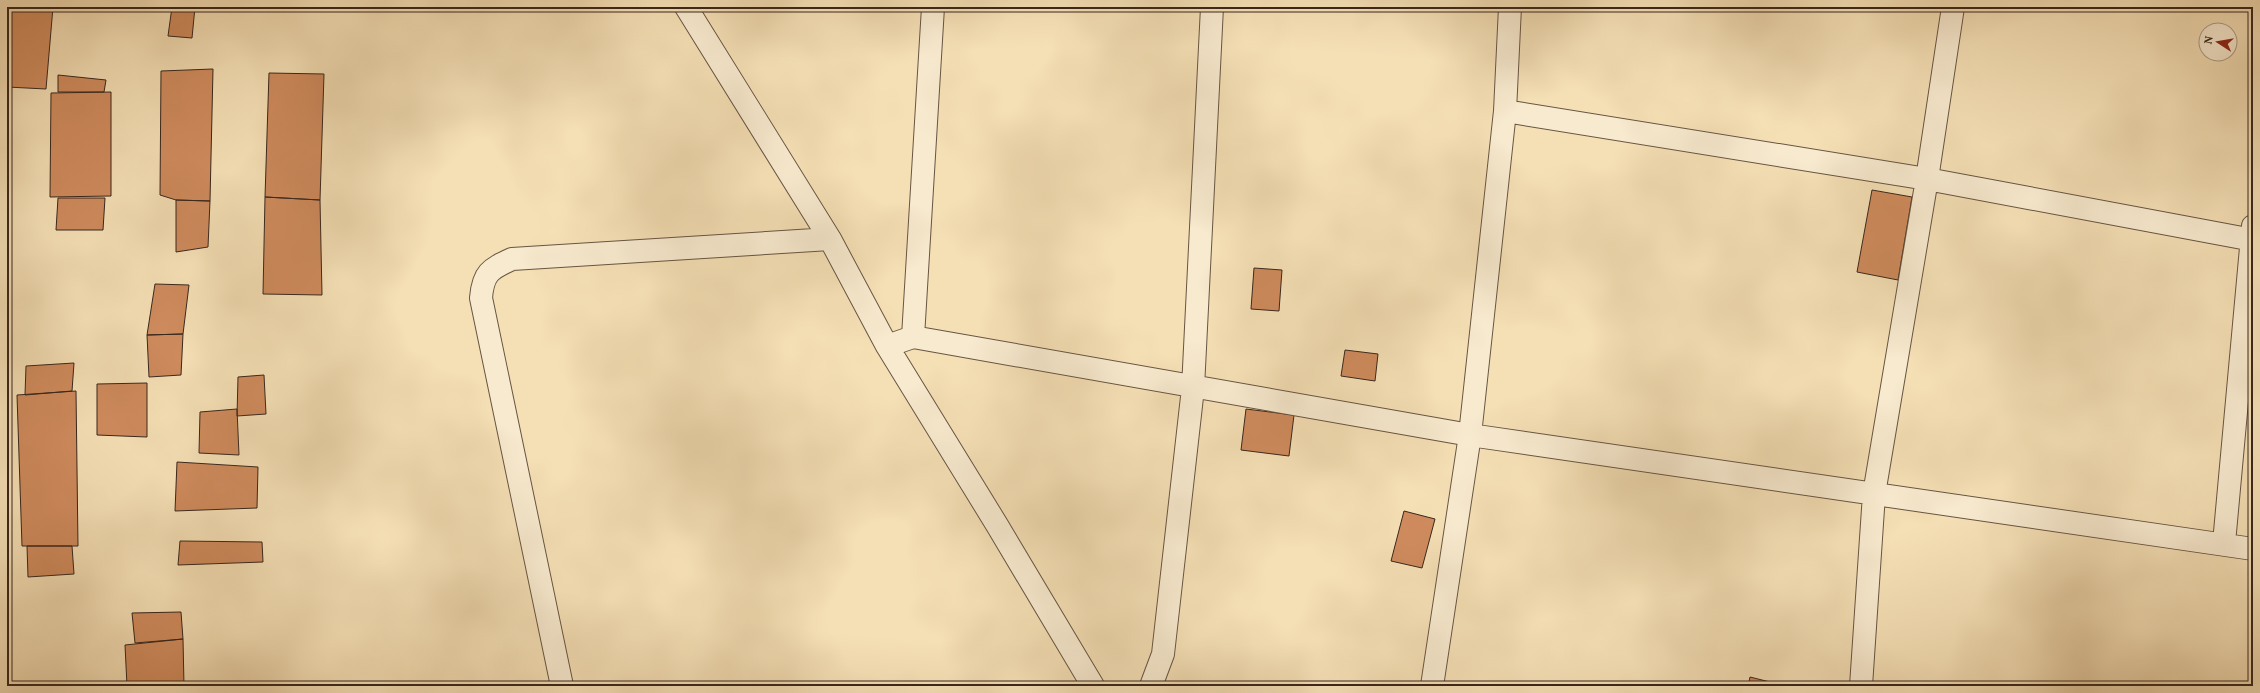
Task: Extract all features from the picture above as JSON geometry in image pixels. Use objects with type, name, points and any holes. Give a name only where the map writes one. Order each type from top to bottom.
[{"type":"street","points":[[686,7],[830,239],[887,346],[993,518],[1093,686]]},
{"type":"street","points":[[913,337],[933,7]]},
{"type":"street","points":[[1151,686],[1163,654],[1193,388],[1212,7]]},
{"type":"street","points":[[1432,686],[1470,435],[1505,111],[1510,7]]},
{"type":"street","points":[[1860,686],[1874,494],[1927,179],[1953,7]]},
{"type":"street","points":[[1505,111],[1927,179],[2252,235],[2224,543]]},
{"type":"street","points":[[562,686],[481,298],[483,280],[494,267],[512,259],[830,239]]},
{"type":"street","points":[[887,346],[913,337],[1193,388],[1470,435],[2224,543],[2253,549]]},
{"type":"building","points":[[7,7],[53,7],[46,89],[7,87]]},
{"type":"building","points":[[172,7],[195,7],[192,38],[168,36]]},
{"type":"building","points":[[213,69],[210,201],[176,200],[160,195],[161,71]]},
{"type":"building","points":[[269,73],[324,74],[320,200],[265,197]]},
{"type":"building","points":[[58,75],[106,80],[104,92],[58,92]]},
{"type":"building","points":[[111,92],[111,196],[50,197],[51,93]]},
{"type":"building","points":[[1872,190],[1912,197],[1898,280],[1857,272]]},
{"type":"building","points":[[265,197],[320,200],[322,295],[263,294]]},
{"type":"building","points":[[58,198],[105,198],[103,230],[56,230]]},
{"type":"building","points":[[176,200],[210,201],[208,247],[176,252]]},
{"type":"building","points":[[1254,268],[1282,270],[1279,311],[1251,309]]},
{"type":"building","points":[[155,284],[189,285],[183,334],[147,335]]},
{"type":"building","points":[[183,334],[181,375],[149,377],[147,335]]},
{"type":"building","points":[[1345,350],[1378,354],[1375,381],[1341,376]]},
{"type":"building","points":[[74,363],[72,391],[25,395],[26,366]]},
{"type":"building","points":[[264,375],[266,414],[237,416],[238,377]]},
{"type":"building","points":[[147,383],[147,437],[97,435],[97,384]]},
{"type":"building","points":[[76,391],[78,546],[22,546],[17,395]]},
{"type":"building","points":[[237,409],[239,455],[199,453],[200,412]]},
{"type":"building","points":[[1246,409],[1294,415],[1289,456],[1241,450]]},
{"type":"building","points":[[177,462],[258,467],[257,508],[175,511]]},
{"type":"building","points":[[1404,511],[1435,519],[1422,568],[1391,561]]},
{"type":"building","points":[[180,541],[262,542],[263,562],[178,565]]},
{"type":"building","points":[[27,546],[72,546],[74,574],[28,577]]},
{"type":"building","points":[[181,612],[183,639],[135,643],[132,613]]},
{"type":"building","points":[[183,639],[184,686],[127,686],[125,645]]},
{"type":"building","points":[[1750,677],[1786,686],[1748,686]]}]
